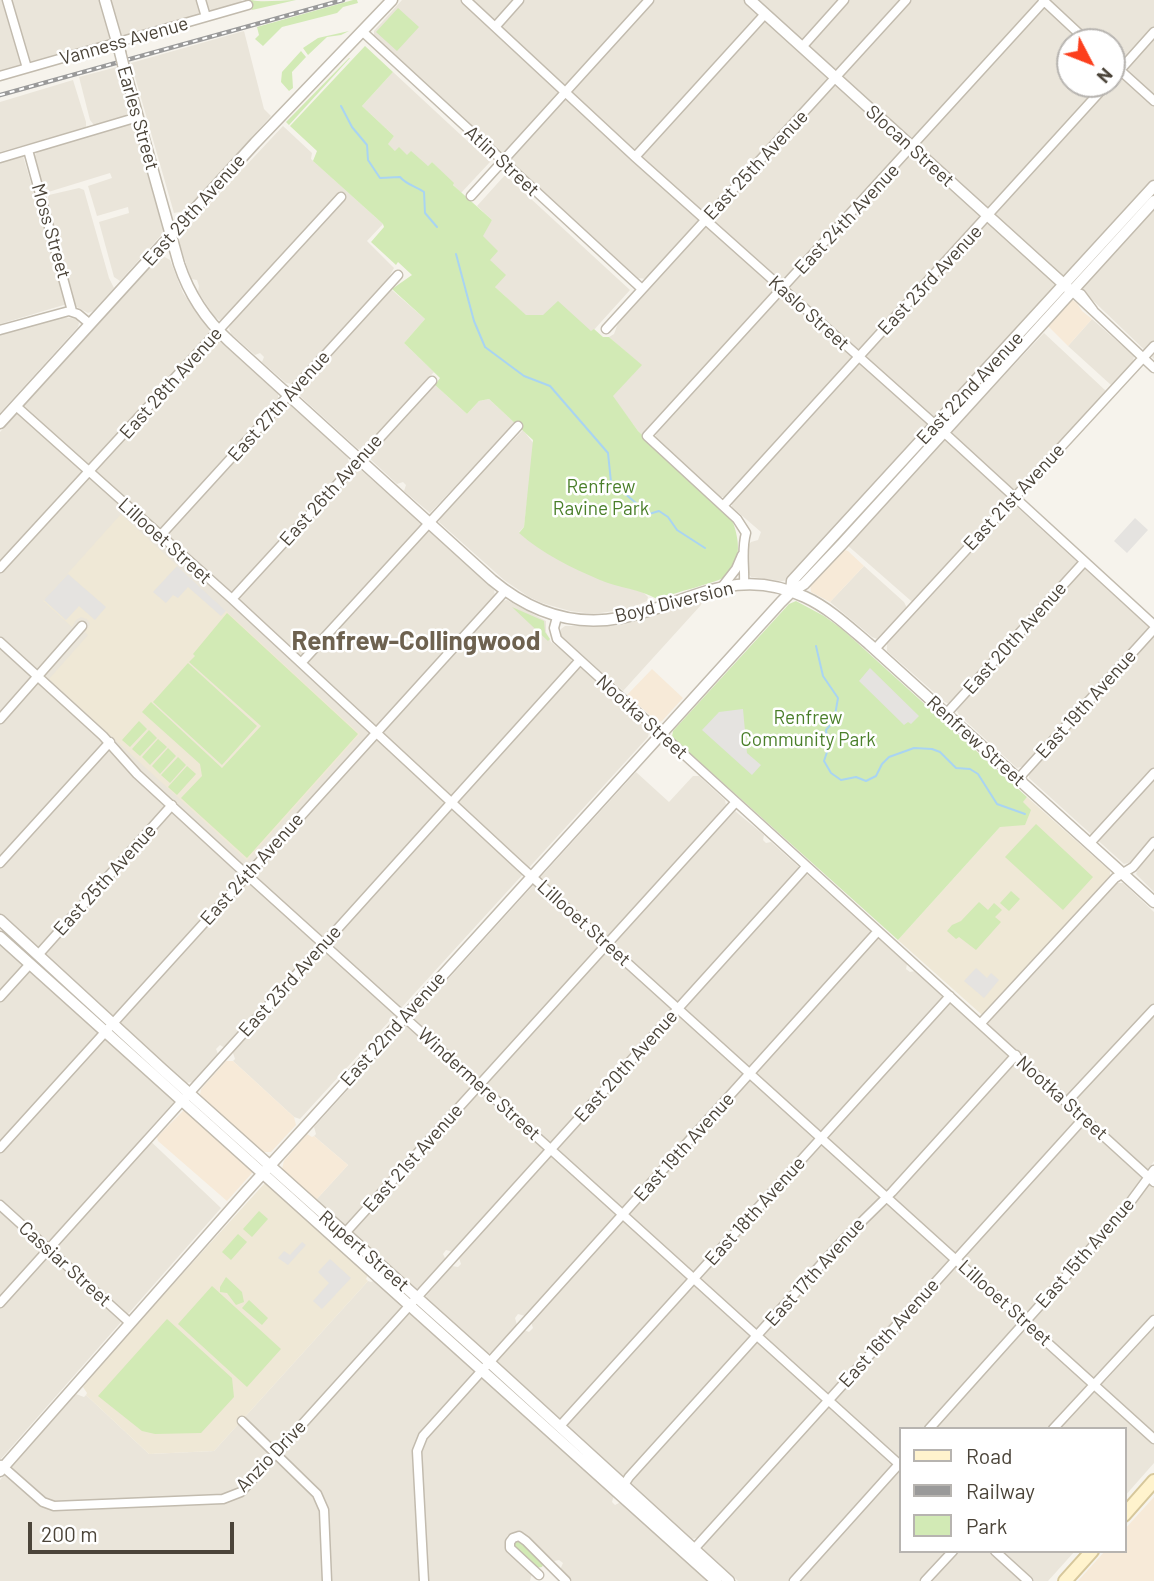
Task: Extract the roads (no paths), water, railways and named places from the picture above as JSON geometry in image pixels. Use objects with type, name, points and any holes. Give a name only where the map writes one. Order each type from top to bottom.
[{"type":"main road","points":[[1126,1512],[1154,1481]]},
{"type":"main road","points":[[1065,1581],[1089,1553]]},
{"type":"street","points":[[7,0],[26,68]]},
{"type":"street","name":"Earles Street","points":[[105,0],[171,235]]},
{"type":"street","points":[[201,0],[206,17]]},
{"type":"street","name":"East 29th Avenue","points":[[0,424],[246,153],[392,0]]},
{"type":"street","name":"Kaslo Street","points":[[466,0],[858,358],[940,429],[1154,627]]},
{"type":"street","points":[[495,27],[519,0]]},
{"type":"street","points":[[471,196],[649,0]]},
{"type":"street","name":"Slocan Street","points":[[750,0],[1154,368]]},
{"type":"street","points":[[802,47],[844,0]]},
{"type":"street","name":"East 25th Avenue","points":[[606,330],[906,0]]},
{"type":"street","points":[[1044,0],[1073,28]]},
{"type":"street","name":"East 24th Avenue","points":[[723,506],[647,436],[1044,0]]},
{"type":"street","name":"Vanness Avenue","points":[[0,76],[119,47],[248,5]]},
{"type":"street","points":[[635,156],[765,14]]},
{"type":"street","name":"Atlin Street","points":[[363,32],[642,289]]},
{"type":"street","points":[[1126,63],[1154,32]]},
{"type":"street","points":[[1126,75],[1154,101]]},
{"type":"street","name":"East 23rd Avenue","points":[[723,506],[1094,98]]},
{"type":"street","points":[[0,158],[138,117]]},
{"type":"street","name":"Moss Street","points":[[28,150],[72,311]]},
{"type":"street","name":"East 22nd Avenue","points":[[1,1467],[531,875],[791,592],[804,584],[1068,288],[1154,186]]},
{"type":"street","name":"East 28th Avenue","points":[[0,568],[341,197]]},
{"type":"street","name":"East 22nd Avenue","points":[[1068,288],[1154,201]]},
{"type":"street","points":[[171,235],[190,292],[218,331],[505,591],[537,610],[557,617]]},
{"type":"street","name":"East 27th Avenue","points":[[160,536],[398,275]]},
{"type":"street","points":[[0,330],[65,311],[72,311],[90,324]]},
{"type":"street","name":"East 21st Avenue","points":[[875,649],[1154,346]]},
{"type":"street","name":"East 26th Avenue","points":[[232,600],[432,381]]},
{"type":"street","name":"Lillooet Street","points":[[16,406],[1154,1439]]},
{"type":"street","points":[[301,663],[518,426]]},
{"type":"street","points":[[722,587],[736,569],[746,533],[737,519],[723,506]]},
{"type":"street","points":[[742,555],[745,563],[744,585]]},
{"type":"street","name":"East 20th Avenue","points":[[946,714],[1084,562]]},
{"type":"street","name":"Boyd Diversion","points":[[557,617],[592,621],[620,618],[722,587],[771,586],[791,592]]},
{"type":"street","name":"East 24th Avenue","points":[[0,1148],[505,591]]},
{"type":"street","name":"Renfrew Street","points":[[791,592],[804,596],[833,614],[875,649],[1154,901]]},
{"type":"street","name":"Nootka Street","points":[[557,617],[554,634],[557,639],[1084,1118],[1152,1176]]},
{"type":"street","points":[[0,719],[82,626]]},
{"type":"street","name":"East 19th Avenue","points":[[1018,779],[1154,627]]},
{"type":"street","name":"Windermere Street","points":[[0,642],[110,742],[137,774],[898,1462]]},
{"type":"street","name":"East 23rd Avenue","points":[[0,1303],[580,660]]},
{"type":"street","points":[[0,863],[110,742]]},
{"type":"street","points":[[1090,843],[1154,773]]},
{"type":"street","name":"East 21st Avenue","points":[[345,1233],[735,803]]},
{"type":"street","name":"East 25th Avenue","points":[[38,955],[172,805]]},
{"type":"street","points":[[981,1023],[1112,881],[1133,867],[1154,842]]},
{"type":"street","name":"East 20th Avenue","points":[[414,1301],[806,866]]},
{"type":"street","name":"Rupert Street","points":[[0,920],[113,1024],[186,1097],[622,1489],[729,1581]]},
{"type":"street","name":"East 19th Avenue","points":[[424,1581],[418,1446],[427,1430],[878,931]]},
{"type":"street","name":"Rupert Street","points":[[0,937],[105,1033],[186,1097]]},
{"type":"street","points":[[0,996],[30,964]]},
{"type":"street","name":"East 18th Avenue","points":[[560,1426],[950,996]]},
{"type":"street","points":[[1067,1102],[1154,1009]]},
{"type":"street","name":"East 17th Avenue","points":[[622,1489],[845,1238],[1016,1055]]},
{"type":"street","name":"East 16th Avenue","points":[[694,1549],[1084,1118]]},
{"type":"street","name":"Rupert Street","points":[[266,1169],[345,1233],[414,1301]]},
{"type":"street","name":"East 15th Avenue","points":[[931,1427],[1120,1216],[1152,1176]]},
{"type":"street","name":"Cassiar Street","points":[[0,1205],[129,1322]]},
{"type":"street","name":"Anzio Drive","points":[[1,1467],[49,1505],[223,1499],[233,1496],[241,1492],[414,1301]]},
{"type":"street","points":[[1055,1427],[1154,1320]]},
{"type":"street","name":"Rupert Street","points":[[486,1366],[560,1426],[716,1581]]},
{"type":"street","points":[[242,1421],[317,1494],[324,1510],[327,1581]]},
{"type":"street","points":[[794,1581],[898,1466]]},
{"type":"street","points":[[552,1570],[545,1570],[536,1578],[510,1548],[513,1538],[519,1536],[526,1541],[547,1559],[552,1570],[566,1581]]},
{"type":"street","points":[[925,1581],[951,1553]]},
{"type":"street","points":[[997,1553],[1028,1581]]},
{"type":"waterway","points":[[341,106],[352,127],[367,145],[368,160],[380,178],[400,177],[424,192],[425,213],[437,227]]},
{"type":"waterway","points":[[456,254],[474,321],[485,347],[524,376],[550,386],[608,453],[611,482],[649,514],[659,511],[668,517],[677,530],[705,548]]},
{"type":"waterway","points":[[816,646],[823,676],[838,698],[834,721],[826,730],[828,749],[824,761],[831,773],[841,780],[856,777],[866,781],[876,776],[889,757],[914,748],[932,749],[940,752],[956,768],[970,769],[978,774],[997,804],[1025,814]]},
{"type":"railway","points":[[0,95],[343,0]]},
{"type":"district","name":"Renfrew-Collingwood","points":[[416,641]]},
{"type":"park label","name":"Renfrew Ravine Park","points":[[601,498]]},
{"type":"park label","name":"Renfrew Community Park","points":[[808,729]]}]
